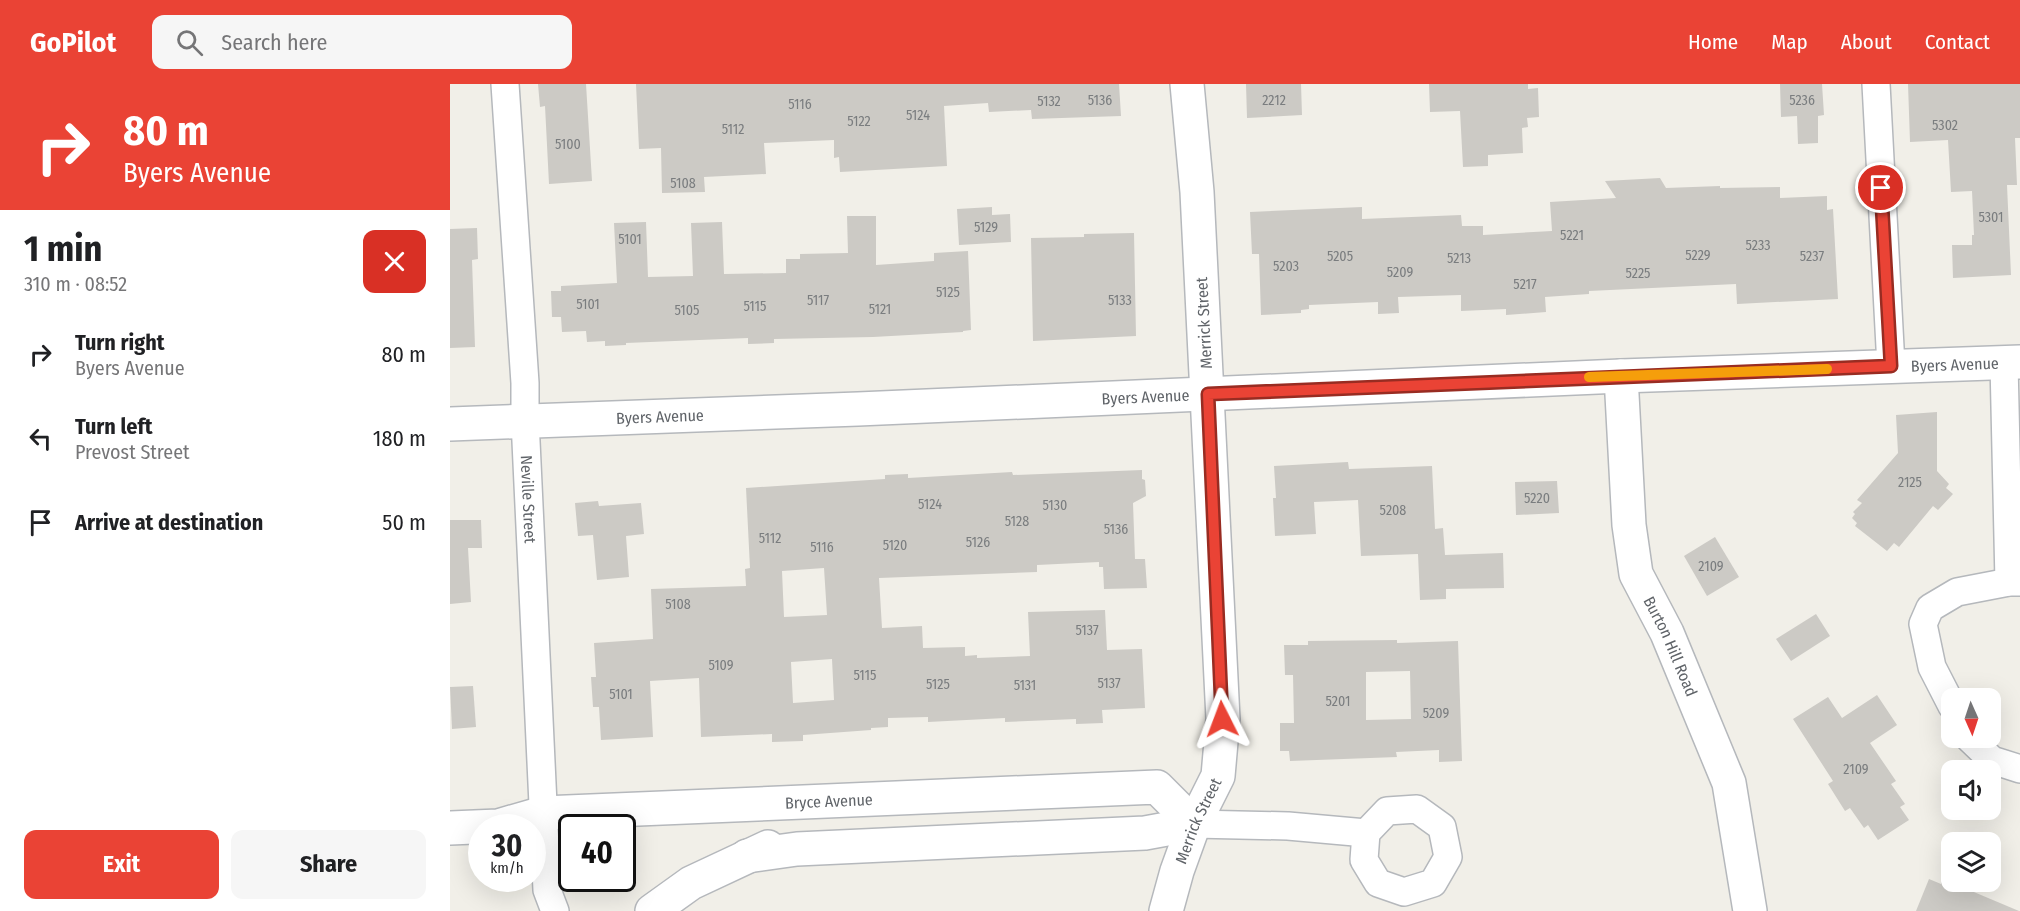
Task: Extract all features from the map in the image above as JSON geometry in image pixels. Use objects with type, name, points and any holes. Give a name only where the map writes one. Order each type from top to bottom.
[{"type":"street","name":"Neville Street","points":[[505,84],[524,361],[547,890],[555,911]]},
{"type":"street","name":"Merrick Street","points":[[1166,911],[1194,824],[1218,776],[1222,719],[1197,192],[1187,84]]},
{"type":"street","points":[[1876,84],[1891,366]]},
{"type":"street","name":"Byers Avenue","points":[[450,424],[858,410],[1621,376],[2012,362]]},
{"type":"street","points":[[1943,688],[1932,667],[1923,624],[1930,608],[1957,592],[2014,582],[2012,362]]},
{"type":"street","name":"Burton Hill Road","points":[[1621,376],[1629,525],[1636,574],[1667,633],[1729,783],[1750,911]]},
{"type":"street","points":[[1979,748],[1992,760],[2020,769]]},
{"type":"street","name":"Bryce Avenue","points":[[450,828],[498,826],[543,813],[1157,787],[1194,824]]},
{"type":"street","points":[[652,911],[691,883],[872,800]]},
{"type":"street","points":[[1417,809],[1442,827],[1448,857],[1433,883],[1404,902],[1378,883],[1364,860],[1366,833],[1387,811],[1417,809]]},
{"type":"street","points":[[747,856],[820,848],[1145,833],[1194,824],[1288,825],[1366,833]]},
{"type":"building","points":[[538,84],[586,84],[592,181],[549,184],[545,106],[540,107]]},
{"type":"building","points":[[636,84],[1119,84],[1121,116],[1032,119],[1031,110],[989,112],[988,103],[944,106],[947,166],[840,172],[839,157],[834,158],[834,140],[764,143],[766,174],[704,177],[705,192],[662,193],[661,148],[639,149]]},
{"type":"building","points":[[1246,84],[1301,84],[1302,115],[1247,118]]},
{"type":"building","points":[[1429,84],[1528,84],[1528,89],[1538,88],[1539,117],[1527,118],[1528,127],[1522,128],[1523,153],[1488,155],[1488,166],[1463,167],[1460,111],[1430,112]]},
{"type":"building","points":[[1780,84],[1822,84],[1824,115],[1818,116],[1818,143],[1798,144],[1797,116],[1781,117]]},
{"type":"building","points":[[1908,84],[2020,84],[2020,138],[2015,138],[2017,185],[2007,185],[2011,275],[1953,278],[1952,245],[1972,245],[1972,235],[1974,235],[1972,191],[1951,192],[1948,140],[1910,142]]},
{"type":"building","points":[[1660,178],[1666,188],[1780,187],[1780,198],[1827,196],[1827,210],[1833,209],[1838,299],[1737,304],[1736,284],[1589,291],[1589,294],[1545,297],[1546,312],[1506,315],[1506,309],[1461,311],[1461,295],[1398,297],[1399,313],[1378,314],[1378,302],[1309,305],[1309,309],[1301,310],[1301,313],[1261,315],[1259,254],[1252,254],[1250,212],[1362,207],[1362,219],[1461,215],[1462,226],[1483,226],[1483,235],[1552,231],[1550,202],[1616,198],[1605,181]]},
{"type":"building","points":[[992,207],[992,215],[1010,214],[1011,242],[959,245],[957,209]]},
{"type":"building","points":[[847,216],[876,216],[876,265],[934,261],[934,253],[968,251],[971,330],[873,337],[774,339],[774,343],[748,344],[748,338],[626,343],[626,345],[605,346],[605,341],[587,342],[586,331],[562,332],[561,317],[552,317],[551,291],[561,291],[561,286],[617,283],[614,223],[646,222],[648,277],[693,276],[691,223],[722,222],[724,274],[786,273],[786,259],[800,259],[800,254],[848,253]]},
{"type":"building","points":[[477,228],[478,259],[472,260],[475,347],[450,348],[450,229]]},
{"type":"building","points":[[1134,233],[1136,336],[1033,341],[1031,238]]},
{"type":"building","points":[[1937,412],[1937,471],[1949,484],[1946,488],[1953,494],[1938,510],[1933,506],[1899,547],[1894,543],[1887,551],[1855,526],[1857,523],[1852,518],[1855,514],[1853,512],[1862,503],[1857,500],[1898,453],[1896,415]]},
{"type":"building","points":[[1348,462],[1349,469],[1432,466],[1435,529],[1443,528],[1445,555],[1503,553],[1504,588],[1446,589],[1446,599],[1420,600],[1418,554],[1361,556],[1358,500],[1314,502],[1316,534],[1275,536],[1274,466]]},
{"type":"building","points":[[1142,470],[1146,496],[1133,503],[1135,559],[1145,559],[1147,588],[1104,589],[1103,567],[1099,567],[1099,562],[1037,565],[1037,572],[879,578],[882,628],[922,626],[923,648],[965,647],[965,656],[977,655],[977,658],[1030,656],[1028,612],[1105,610],[1107,650],[1142,649],[1145,708],[1102,710],[1103,723],[1076,724],[1076,719],[1005,722],[1005,718],[928,722],[928,717],[888,718],[888,727],[803,735],[803,741],[772,742],[772,734],[701,737],[699,678],[650,681],[653,737],[601,740],[599,707],[593,707],[591,677],[596,677],[594,643],[653,639],[651,589],[746,586],[745,569],[750,568],[746,488],[885,479],[885,475],[908,474],[908,478],[1012,472],[1013,475]],"holes":[[[824,568],[827,615],[784,617],[782,571]],[[832,659],[834,700],[793,703],[791,662]]]},
{"type":"building","points":[[1557,481],[1559,513],[1516,515],[1515,482]]},
{"type":"building","points":[[598,501],[599,506],[641,503],[644,534],[626,536],[629,577],[597,580],[593,535],[578,536],[575,503]]},
{"type":"building","points":[[450,520],[481,520],[482,548],[468,548],[471,602],[450,604]]},
{"type":"building","points":[[1715,537],[1739,577],[1707,596],[1684,556]]},
{"type":"building","points":[[1816,614],[1830,636],[1791,661],[1776,639]]},
{"type":"building","points":[[1397,640],[1397,643],[1458,641],[1462,761],[1439,762],[1439,750],[1396,752],[1397,757],[1290,761],[1289,751],[1280,751],[1280,723],[1294,723],[1293,675],[1285,675],[1284,645],[1308,645],[1308,641]],"holes":[[[1410,671],[1411,719],[1366,720],[1366,672]]]},
{"type":"building","points":[[473,686],[476,727],[452,729],[450,687]]},
{"type":"building","points":[[1877,695],[1897,725],[1870,743],[1896,781],[1891,784],[1905,804],[1900,807],[1909,820],[1878,840],[1868,825],[1864,828],[1850,808],[1845,811],[1828,784],[1833,781],[1793,719],[1828,697],[1842,718]]},
{"type":"building","points":[[1929,879],[1941,884],[1941,892],[1974,892],[2019,911],[1916,911]]},
{"type":"slow traffic","points":[[1589,377],[1827,369]]},
{"type":"route","points":[[1222,719],[1208,394],[1891,366],[1881,188]]}]
